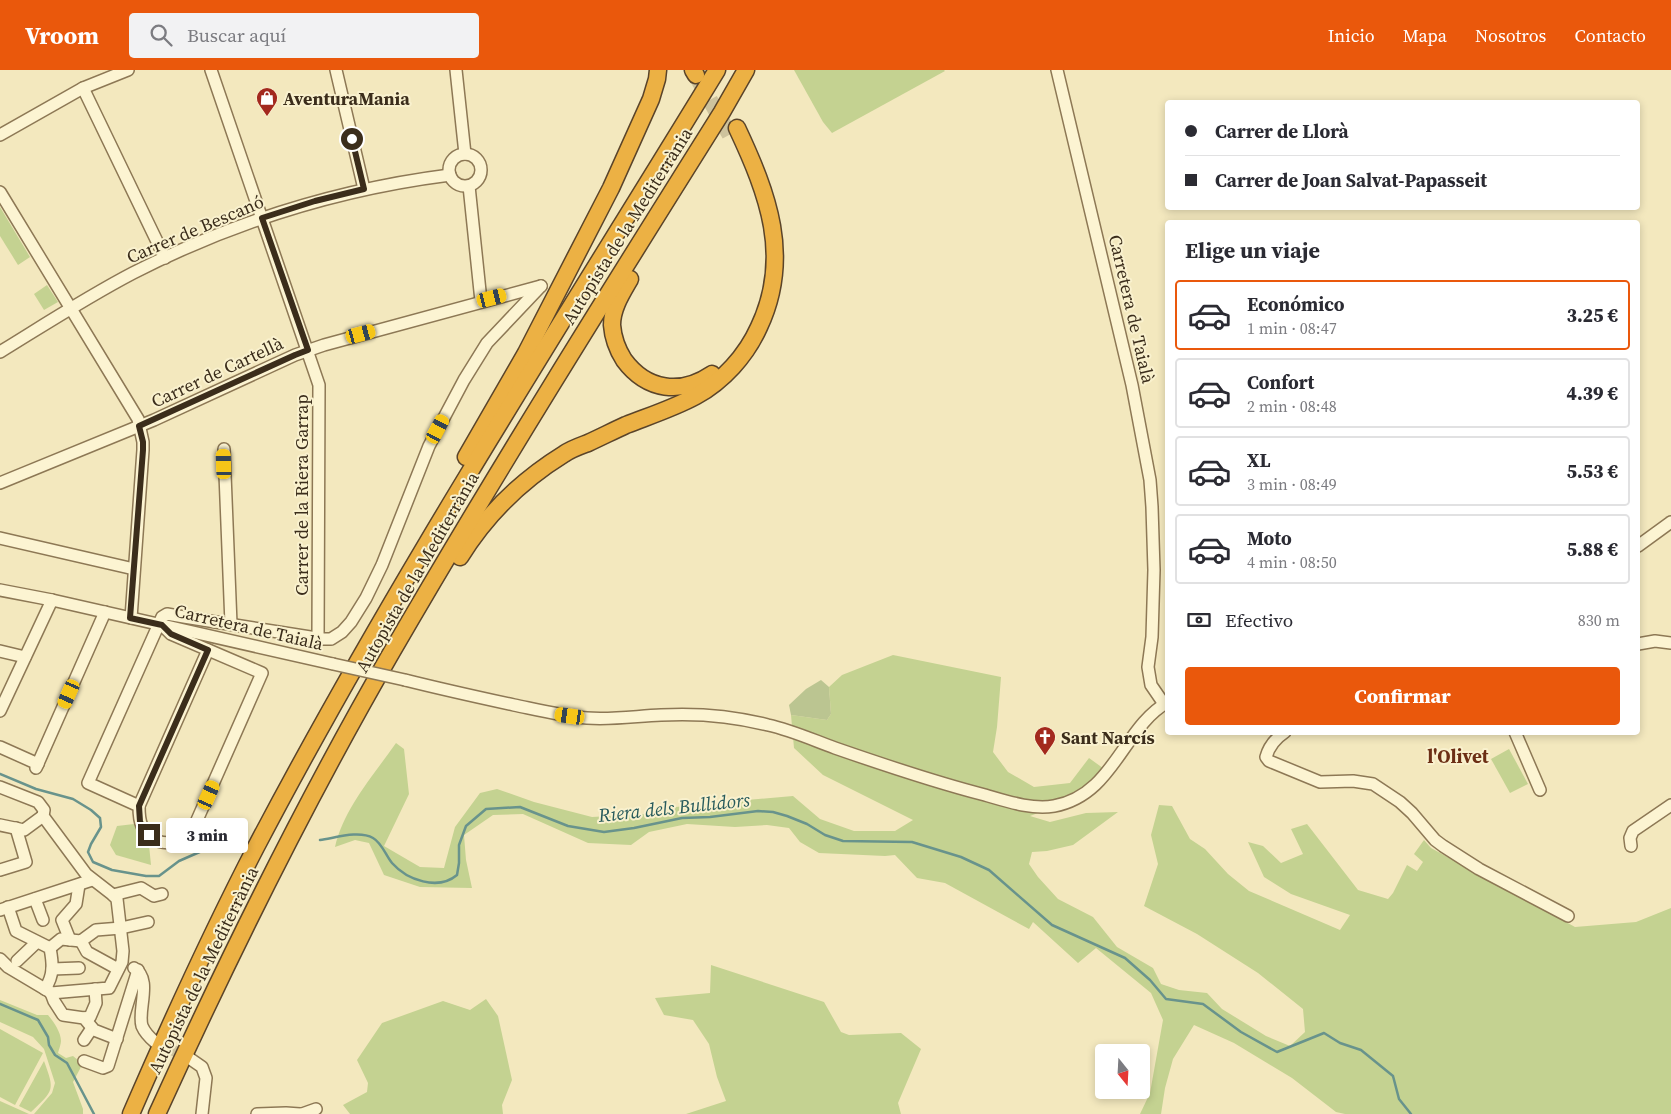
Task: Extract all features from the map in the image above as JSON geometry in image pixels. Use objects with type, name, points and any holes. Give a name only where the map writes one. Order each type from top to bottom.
[{"type":"highway","points":[[408,575],[468,454],[526,353],[611,188],[651,99],[658,70]]},
{"type":"highway","name":"Autopista de la Mediterrània","points":[[131,1114],[171,1023],[256,847],[364,650],[479,456],[717,70]]},
{"type":"highway","name":"Autopista de la Mediterrània","points":[[157,1114],[192,1036],[280,856],[400,639],[518,441],[746,70]]},
{"type":"highway","points":[[400,639],[426,612],[468,545],[489,517],[509,495],[564,454],[696,396],[739,359],[753,341],[764,318],[774,282],[776,259],[774,234],[768,204],[753,162],[734,133],[754,189],[762,224],[766,264],[764,291],[753,323],[738,348],[723,365],[701,381],[677,388],[666,387],[644,380],[634,372],[620,354],[616,345],[612,323],[615,309],[694,157]]},
{"type":"street","points":[[0,135],[84,88],[128,70]]},
{"type":"street","name":"Carrer de la Riera Garrap","points":[[211,70],[319,385],[320,638]]},
{"type":"street","points":[[336,70],[364,189]]},
{"type":"street","points":[[456,70],[465,154]]},
{"type":"street","name":"Carretera de Taialà","points":[[1057,70],[1132,386],[1150,480],[1154,570],[1152,637],[1148,667],[1151,685],[1165,702]]},
{"type":"street","points":[[84,88],[165,258]]},
{"type":"street","points":[[460,154],[465,154],[475,157],[481,165],[478,180],[468,186],[459,185],[450,175],[452,160],[460,154]]},
{"type":"street","name":"Carrer de Bescanó","points":[[0,352],[71,308],[127,277],[221,233],[315,201],[395,182],[450,175]]},
{"type":"street","points":[[468,186],[482,301]]},
{"type":"street","points":[[0,192],[138,420],[143,450],[130,618]]},
{"type":"street","name":"Carrer de Cartellà","points":[[0,483],[139,426],[308,350],[541,286],[487,343],[464,380],[429,446],[382,565],[366,598],[351,622],[342,632],[331,639],[320,638]]},
{"type":"street","points":[[224,448],[231,624]]},
{"type":"street","points":[[1640,545],[1671,522]]},
{"type":"street","points":[[0,538],[134,569]]},
{"type":"street","name":"Carretera de Taialà","points":[[0,590],[52,600],[535,710],[588,718],[691,714],[724,716],[746,720],[785,730],[931,780],[990,796],[1044,807],[1054,806],[1074,799],[1090,789],[1114,764],[1145,721],[1165,704]]},
{"type":"street","points":[[0,710],[52,600]]},
{"type":"street","points":[[0,747],[37,766],[105,612]]},
{"type":"street","name":"Carretera de Taialà","points":[[160,625],[162,617],[168,614],[320,638]]},
{"type":"street","points":[[139,806],[88,783],[160,625],[171,634],[262,673],[223,764],[194,827],[183,839],[165,843],[149,835],[140,822],[139,806],[208,650]]},
{"type":"street","points":[[1640,644],[1655,641],[1671,643]]},
{"type":"street","points":[[0,652],[25,657]]},
{"type":"street","points":[[1281,735],[1275,740],[1267,752],[1266,757],[1269,761],[1320,782],[1353,781],[1374,784],[1406,808],[1435,840],[1443,846],[1479,869],[1568,916]]},
{"type":"street","points":[[1516,735],[1540,790]]},
{"type":"street","points":[[0,787],[38,802],[44,810],[43,816],[24,830],[0,825]]},
{"type":"street","points":[[1631,846],[1630,838],[1633,831],[1671,805]]},
{"type":"street","points":[[43,816],[86,874],[113,895],[118,905],[123,952],[120,966],[109,988],[48,991]]},
{"type":"street","points":[[0,870],[26,862],[16,828]]},
{"type":"street","points":[[92,880],[4,908],[16,931],[50,948],[96,930],[121,928],[148,922]]},
{"type":"street","points":[[79,885],[76,904],[62,920],[71,940],[87,952],[139,972],[144,981],[142,1024],[147,1036],[155,1042]]},
{"type":"street","points":[[113,895],[141,888],[154,896],[162,894]]},
{"type":"street","points":[[35,898],[43,920]]},
{"type":"street","points":[[37,942],[6,965],[48,991],[63,1014],[84,1018],[90,1017],[96,1003],[95,989]]},
{"type":"street","points":[[48,991],[52,969],[50,948]]},
{"type":"street","points":[[52,969],[79,968]]},
{"type":"street","points":[[84,1061],[103,1068],[108,1066],[139,972]]},
{"type":"street","points":[[84,1018],[92,1028],[117,1039]]},
{"type":"street","points":[[84,1040],[92,1028]]},
{"type":"street","points":[[189,1058],[202,1067],[206,1078],[202,1114]]},
{"type":"street","points":[[257,1114],[301,1114],[316,1110]]},
{"type":"green space","points":[[794,70],[945,71],[832,133],[823,122]]},
{"type":"green space","points":[[0,207],[30,257],[18,265],[0,236]]},
{"type":"green space","points":[[47,285],[58,302],[44,310],[34,294]]},
{"type":"green space","points":[[893,655],[1001,677],[993,752],[1008,772],[1034,787],[1070,783],[1089,758],[1107,771],[1088,794],[1030,816],[1050,822],[1086,813],[1118,812],[1073,845],[1047,851],[1032,852],[1029,864],[1038,877],[1058,899],[1093,917],[1117,947],[1153,968],[1161,984],[1179,990],[1207,993],[1222,1009],[1266,1036],[1290,1046],[1305,1032],[1303,1009],[1258,973],[1197,934],[1144,906],[1158,864],[1151,835],[1159,805],[1172,806],[1190,839],[1205,849],[1228,874],[1249,891],[1340,930],[1350,915],[1291,894],[1264,877],[1248,842],[1263,846],[1281,863],[1303,854],[1291,829],[1307,824],[1358,890],[1388,899],[1407,865],[1417,871],[1423,862],[1414,854],[1424,840],[1431,848],[1575,927],[1636,922],[1671,908],[1671,1114],[1345,1114],[1336,1112],[1292,1078],[1234,1043],[1194,1025],[1173,1059],[1165,1088],[1161,1114],[1140,1114],[1147,1099],[1150,1099],[1163,1020],[1151,993],[1096,948],[1078,963],[1033,922],[1029,929],[945,883],[917,878],[895,855],[819,853],[800,842],[789,828],[767,825],[735,827],[687,824],[649,832],[631,845],[588,843],[523,814],[493,815],[464,835],[466,860],[472,888],[420,887],[384,875],[369,843],[355,840],[335,847],[339,833],[352,806],[396,743],[404,749],[409,794],[384,846],[420,867],[444,868],[455,827],[480,793],[497,789],[534,802],[592,817],[646,814],[668,808],[700,804],[793,796],[820,819],[854,831],[895,831],[913,820],[823,775],[794,748],[791,715],[827,720],[831,714],[829,687],[842,675]]},
{"type":"green space","points":[[821,680],[829,687],[831,714],[827,720],[791,715],[789,705],[806,689]]},
{"type":"green space","points":[[1509,749],[1528,784],[1510,793],[1491,759]]},
{"type":"green space","points":[[134,824],[140,837],[149,845],[151,865],[116,855],[110,845],[117,826]]},
{"type":"green space","points":[[711,965],[824,1002],[841,1032],[849,1035],[901,1033],[921,1049],[898,1103],[901,1114],[686,1114],[726,1101],[717,1077],[709,1044],[693,1020],[664,1015],[655,998],[710,993]]},
{"type":"green space","points":[[486,999],[498,1016],[512,1080],[502,1105],[503,1114],[350,1114],[343,1105],[367,1092],[368,1083],[357,1060],[382,1023],[443,1001],[470,1010]]},
{"type":"green space","points":[[0,1000],[37,1015],[48,1015],[52,1020],[61,1038],[58,1053],[66,1058],[73,1056],[79,1061],[81,1067],[73,1082],[83,1114],[34,1114],[52,1093],[55,1083],[44,1049],[33,1037],[0,1022]]},
{"type":"green space","points":[[0,1029],[43,1053],[15,1105],[0,1097]]},
{"type":"green space","points":[[44,1061],[50,1079],[50,1090],[31,1112],[19,1106]]},
{"type":"green space","points":[[0,1101],[29,1114],[0,1114]]},
{"type":"waterway","name":"Riera dels Bullidors","points":[[0,774],[36,789],[73,799],[91,810],[100,818],[101,827],[88,852],[93,862],[112,870],[146,876],[159,876],[179,861],[218,844],[239,841]]},
{"type":"waterway","name":"Riera dels Bullidors","points":[[320,840],[354,835],[373,838],[379,843],[398,869],[414,878],[432,883],[449,880],[457,875],[459,845],[466,826],[486,809],[520,807],[568,826],[604,832],[682,818],[710,817],[758,811],[773,812],[807,824],[825,835],[843,841],[912,842],[961,857],[989,870],[1052,925],[1125,958],[1150,980],[1166,999],[1203,1004],[1241,1032],[1277,1052],[1324,1033],[1340,1043],[1361,1050],[1393,1076],[1399,1099],[1411,1114]]},
{"type":"waterway","points":[[0,1004],[38,1020],[48,1037],[49,1045],[55,1055],[67,1063],[94,1114]]},
{"type":"tunnel","points":[[698,79],[731,137]]},
{"type":"tunnel","points":[[156,1042],[189,1058]]},
{"type":"place","name":"AventuraMania","points":[[267,117]]},
{"type":"place","name":"Sant Narcís","points":[[1045,756]]},
{"type":"district","name":"l'Olivet","points":[[1458,756]]},
{"type":"route","points":[[149,835],[140,822],[139,806],[208,650],[171,634],[162,625],[130,618],[143,450],[139,426],[308,350],[262,218],[315,201],[364,189],[352,139]]}]
